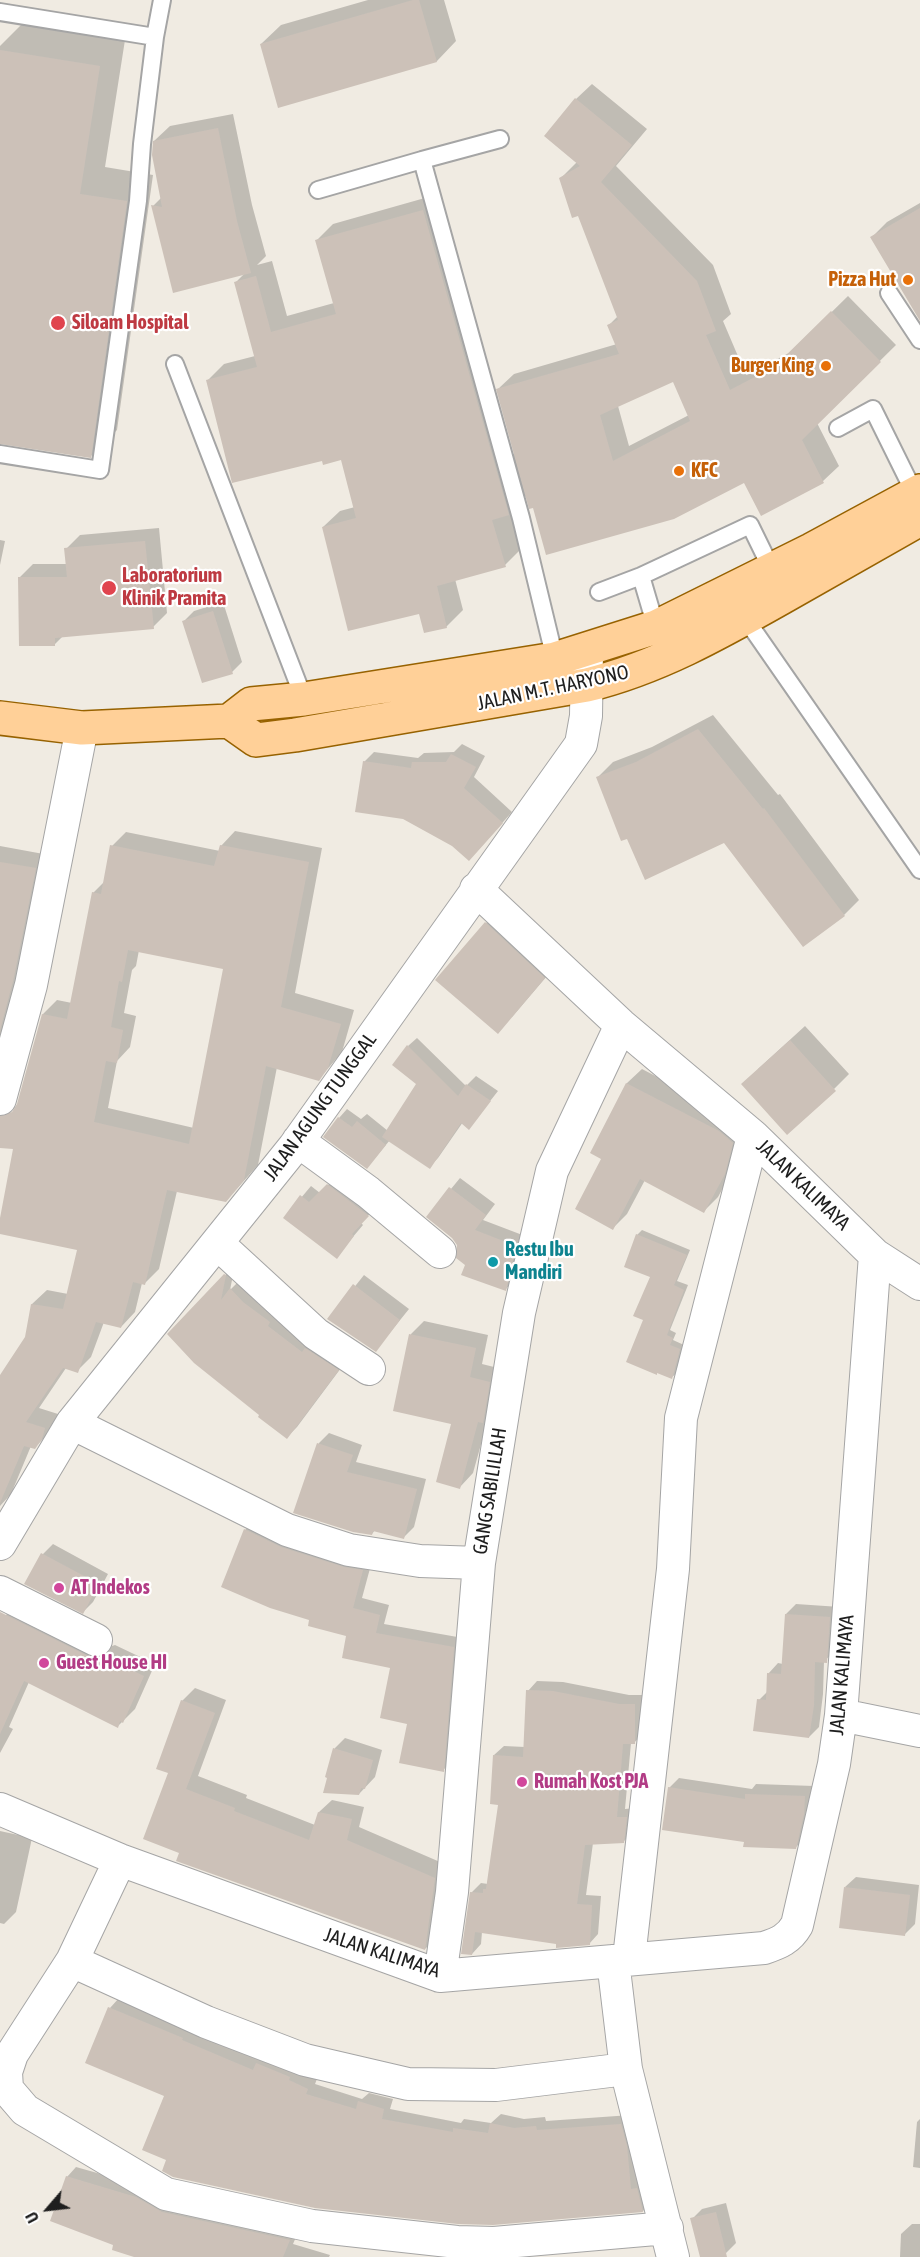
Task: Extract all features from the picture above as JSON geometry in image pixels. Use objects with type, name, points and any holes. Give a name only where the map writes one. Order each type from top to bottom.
[{"type":"main road","name":"JALAN M.T. HARYONO","points":[[918,501],[745,618],[667,659],[622,677],[587,685],[256,740],[229,720],[250,704],[304,699],[555,659],[587,649],[656,627],[918,501]]},
{"type":"main road","points":[[0,718],[82,728],[229,720]]},
{"type":"street","name":"JALAN AGUNG TUNGGAL","points":[[0,1544],[72,1423],[298,1141],[581,744],[585,727],[587,649]]},
{"type":"street","points":[[0,1099],[31,985],[82,728]]},
{"type":"street","name":"JALAN KALIMAYA","points":[[0,1809],[120,1860],[440,1976],[764,1948],[781,1942],[791,1935],[797,1925],[834,1764],[841,1715],[875,1255],[753,1136],[621,1025],[476,889]]},
{"type":"street","name":"GANG SABILILLAH","points":[[440,1976],[452,1892],[479,1563],[519,1313],[552,1171],[621,1025]]},
{"type":"street","points":[[120,1860],[72,1962],[12,2054],[6,2072],[7,2089],[25,2110],[166,2194],[312,2226],[458,2242],[670,2243],[626,2068],[621,1960],[674,1569],[681,1418],[753,1136]]},
{"type":"street","points":[[298,1141],[368,1192],[440,1252]]},
{"type":"street","points":[[217,1243],[316,1334],[369,1369]]},
{"type":"street","points":[[875,1255],[920,1284]]},
{"type":"street","points":[[72,1423],[287,1530],[349,1550],[420,1561],[479,1563]]},
{"type":"street","points":[[0,1592],[96,1640]]},
{"type":"street","points":[[841,1715],[920,1731]]},
{"type":"street","points":[[72,1962],[206,2022],[305,2060],[408,2084],[496,2085],[626,2068]]},
{"type":"lane","points":[[0,454],[100,470],[138,201],[141,144],[162,0]]},
{"type":"lane","points":[[0,12],[155,37]]},
{"type":"lane","points":[[318,189],[500,139]]},
{"type":"lane","points":[[422,160],[521,518],[555,659]]},
{"type":"lane","points":[[889,293],[920,340]]},
{"type":"lane","points":[[175,364],[304,699]]},
{"type":"lane","points":[[838,428],[873,409],[918,501]]},
{"type":"lane","points":[[598,592],[641,576],[750,525],[772,570]]},
{"type":"lane","points":[[641,576],[656,627]]},
{"type":"lane","points":[[745,618],[920,870]]},
{"type":"building","points":[[419,0],[437,62],[278,108],[260,44]]},
{"type":"building","name":"Siloam Hospital","points":[[0,50],[100,66],[80,194],[127,201],[91,458],[0,444]]},
{"type":"building","points":[[575,98],[632,145],[601,182],[697,281],[716,331],[706,335],[730,390],[774,367],[831,311],[881,362],[802,440],[824,483],[761,516],[744,483],[674,519],[546,555],[533,508],[529,509],[496,389],[619,354],[607,325],[618,320],[578,216],[572,218],[559,178],[580,166],[544,136]],"holes":[[[673,382],[690,421],[613,461],[600,415]]]},
{"type":"building","points":[[218,128],[237,221],[251,273],[173,293],[151,205],[162,207],[152,155],[153,141]]},
{"type":"building","name":"Pizza Hut","points":[[920,208],[920,321],[870,237]]},
{"type":"building","points":[[423,210],[509,515],[492,520],[506,567],[437,586],[447,628],[424,633],[419,614],[348,631],[322,527],[356,518],[341,460],[323,465],[322,461],[232,483],[206,380],[257,367],[234,282],[256,276],[271,332],[336,314],[315,240]]},
{"type":"building","name":"Laboratorium Klinik Pramita","points":[[145,541],[154,629],[55,638],[55,646],[19,646],[18,577],[67,577],[64,548]]},
{"type":"building","points":[[213,611],[233,674],[202,683],[182,621]]},
{"type":"building","points":[[698,729],[764,808],[845,916],[803,947],[724,843],[645,880],[627,839],[621,841],[596,777],[636,762]]},
{"type":"building","points":[[451,754],[476,767],[464,788],[503,823],[469,861],[452,846],[403,819],[355,812],[363,761],[411,768],[412,762],[446,762]]},
{"type":"building","points":[[110,845],[214,866],[220,845],[309,862],[281,1007],[341,1024],[328,1068],[319,1081],[266,1066],[244,1180],[226,1202],[167,1190],[145,1285],[133,1282],[121,1328],[96,1322],[78,1373],[63,1368],[26,1422],[45,1428],[42,1439],[35,1449],[24,1446],[0,1503],[0,1375],[25,1337],[31,1304],[63,1309],[77,1250],[0,1234],[0,1218],[13,1149],[0,1148],[0,1116],[12,1112],[17,1104],[42,1014],[67,1019],[92,892],[101,894]],"holes":[[[128,950],[223,969],[189,1144],[94,1122],[106,1061],[117,1063],[123,1030],[111,1027],[119,981],[122,982]]]},
{"type":"building","points":[[0,862],[36,868],[13,981],[0,1030]]},
{"type":"building","points":[[485,922],[545,978],[498,1034],[435,980]]},
{"type":"building","points":[[790,1040],[836,1091],[787,1135],[741,1084]]},
{"type":"building","points":[[407,1045],[458,1096],[466,1084],[491,1101],[469,1130],[461,1123],[430,1169],[382,1137],[416,1084],[392,1065]]},
{"type":"building","points":[[626,1083],[719,1131],[733,1143],[725,1174],[704,1213],[640,1179],[613,1230],[575,1209],[601,1159],[590,1153]]},
{"type":"building","points":[[338,1117],[352,1127],[357,1121],[386,1145],[367,1169],[323,1137]]},
{"type":"building","points":[[327,1184],[369,1216],[352,1234],[354,1236],[337,1259],[283,1218],[300,1195],[309,1202]]},
{"type":"building","points":[[449,1187],[486,1215],[475,1230],[516,1246],[506,1291],[461,1275],[465,1265],[456,1258],[457,1245],[452,1238],[426,1217]]},
{"type":"building","points":[[636,1234],[687,1255],[674,1285],[684,1290],[667,1335],[673,1338],[670,1345],[680,1349],[672,1379],[626,1362],[643,1320],[633,1316],[650,1277],[624,1267]]},
{"type":"building","points":[[224,1274],[226,1275],[221,1300],[230,1288],[243,1302],[270,1322],[268,1326],[302,1352],[305,1348],[339,1370],[287,1439],[194,1363],[167,1334]]},
{"type":"building","points":[[353,1284],[400,1320],[376,1352],[327,1319]]},
{"type":"building","points":[[409,1334],[476,1348],[470,1377],[490,1382],[483,1423],[478,1422],[460,1489],[436,1482],[451,1424],[393,1411]]},
{"type":"building","points":[[317,1443],[353,1455],[347,1472],[417,1489],[404,1539],[373,1531],[372,1535],[353,1532],[293,1513]]},
{"type":"building","points":[[244,1529],[281,1547],[344,1567],[363,1570],[353,1608],[380,1615],[376,1633],[454,1647],[444,1772],[399,1763],[407,1724],[380,1718],[390,1668],[342,1658],[346,1636],[308,1626],[309,1620],[270,1608],[221,1587]]},
{"type":"building","name":"AT Indekos","points":[[41,1553],[99,1584],[83,1614],[24,1584]]},
{"type":"building","points":[[0,1612],[88,1656],[96,1658],[102,1656],[144,1676],[123,1723],[120,1721],[118,1728],[24,1681],[0,1734]]},
{"type":"building","points":[[785,1614],[830,1617],[827,1663],[815,1662],[814,1705],[809,1738],[753,1731],[757,1699],[766,1700],[767,1673],[781,1674]]},
{"type":"building","points":[[526,1690],[553,1691],[619,1704],[635,1704],[635,1744],[623,1744],[617,1817],[627,1817],[624,1843],[585,1845],[577,1904],[592,1905],[590,1945],[556,1948],[556,1944],[475,1932],[472,1955],[461,1954],[470,1892],[483,1893],[483,1889],[486,1889],[498,1805],[490,1804],[493,1755],[523,1757]]},
{"type":"building","points":[[181,1700],[215,1713],[186,1789],[235,1808],[234,1811],[309,1840],[318,1812],[352,1819],[347,1840],[435,1878],[425,1950],[176,1861],[179,1853],[143,1839],[168,1773],[156,1769]]},
{"type":"building","points":[[333,1748],[373,1760],[365,1789],[361,1788],[359,1795],[323,1793]]},
{"type":"building","points":[[668,1787],[745,1799],[745,1794],[805,1796],[804,1814],[796,1849],[743,1847],[744,1842],[662,1830]]},
{"type":"building","points":[[844,1887],[910,1895],[905,1936],[839,1928]]},
{"type":"building","points":[[108,2007],[253,2070],[256,2063],[290,2077],[289,2080],[308,2089],[306,2094],[356,2109],[358,2101],[384,2109],[382,2119],[453,2132],[453,2128],[488,2133],[490,2123],[514,2128],[536,2126],[537,2130],[621,2124],[627,2146],[631,2189],[637,2188],[643,2212],[493,2225],[458,2224],[315,2208],[173,2177],[162,2171],[166,2160],[142,2150],[164,2096],[85,2063]]},
{"type":"building","points":[[66,2176],[136,2197],[162,2212],[290,2240],[283,2257],[134,2257],[112,2250],[113,2245],[50,2221]]},
{"type":"building","points":[[716,2212],[727,2257],[700,2257],[690,2218]]},
{"type":"place","name":"Pizza Hut","points":[[908,280]]},
{"type":"place","name":"Siloam Hospital","points":[[58,323]]},
{"type":"place","name":"Burger King","points":[[826,366]]},
{"type":"place","name":"KFC","points":[[679,471]]},
{"type":"place","name":"Laboratorium Klinik Pramita","points":[[109,588]]},
{"type":"place","name":"Restu Ibu Mandiri","points":[[493,1262]]},
{"type":"place","name":"AT Indekos","points":[[59,1588]]},
{"type":"place","name":"Guest House HI","points":[[44,1663]]},
{"type":"place","name":"Rumah Kost PJA","points":[[522,1782]]}]
